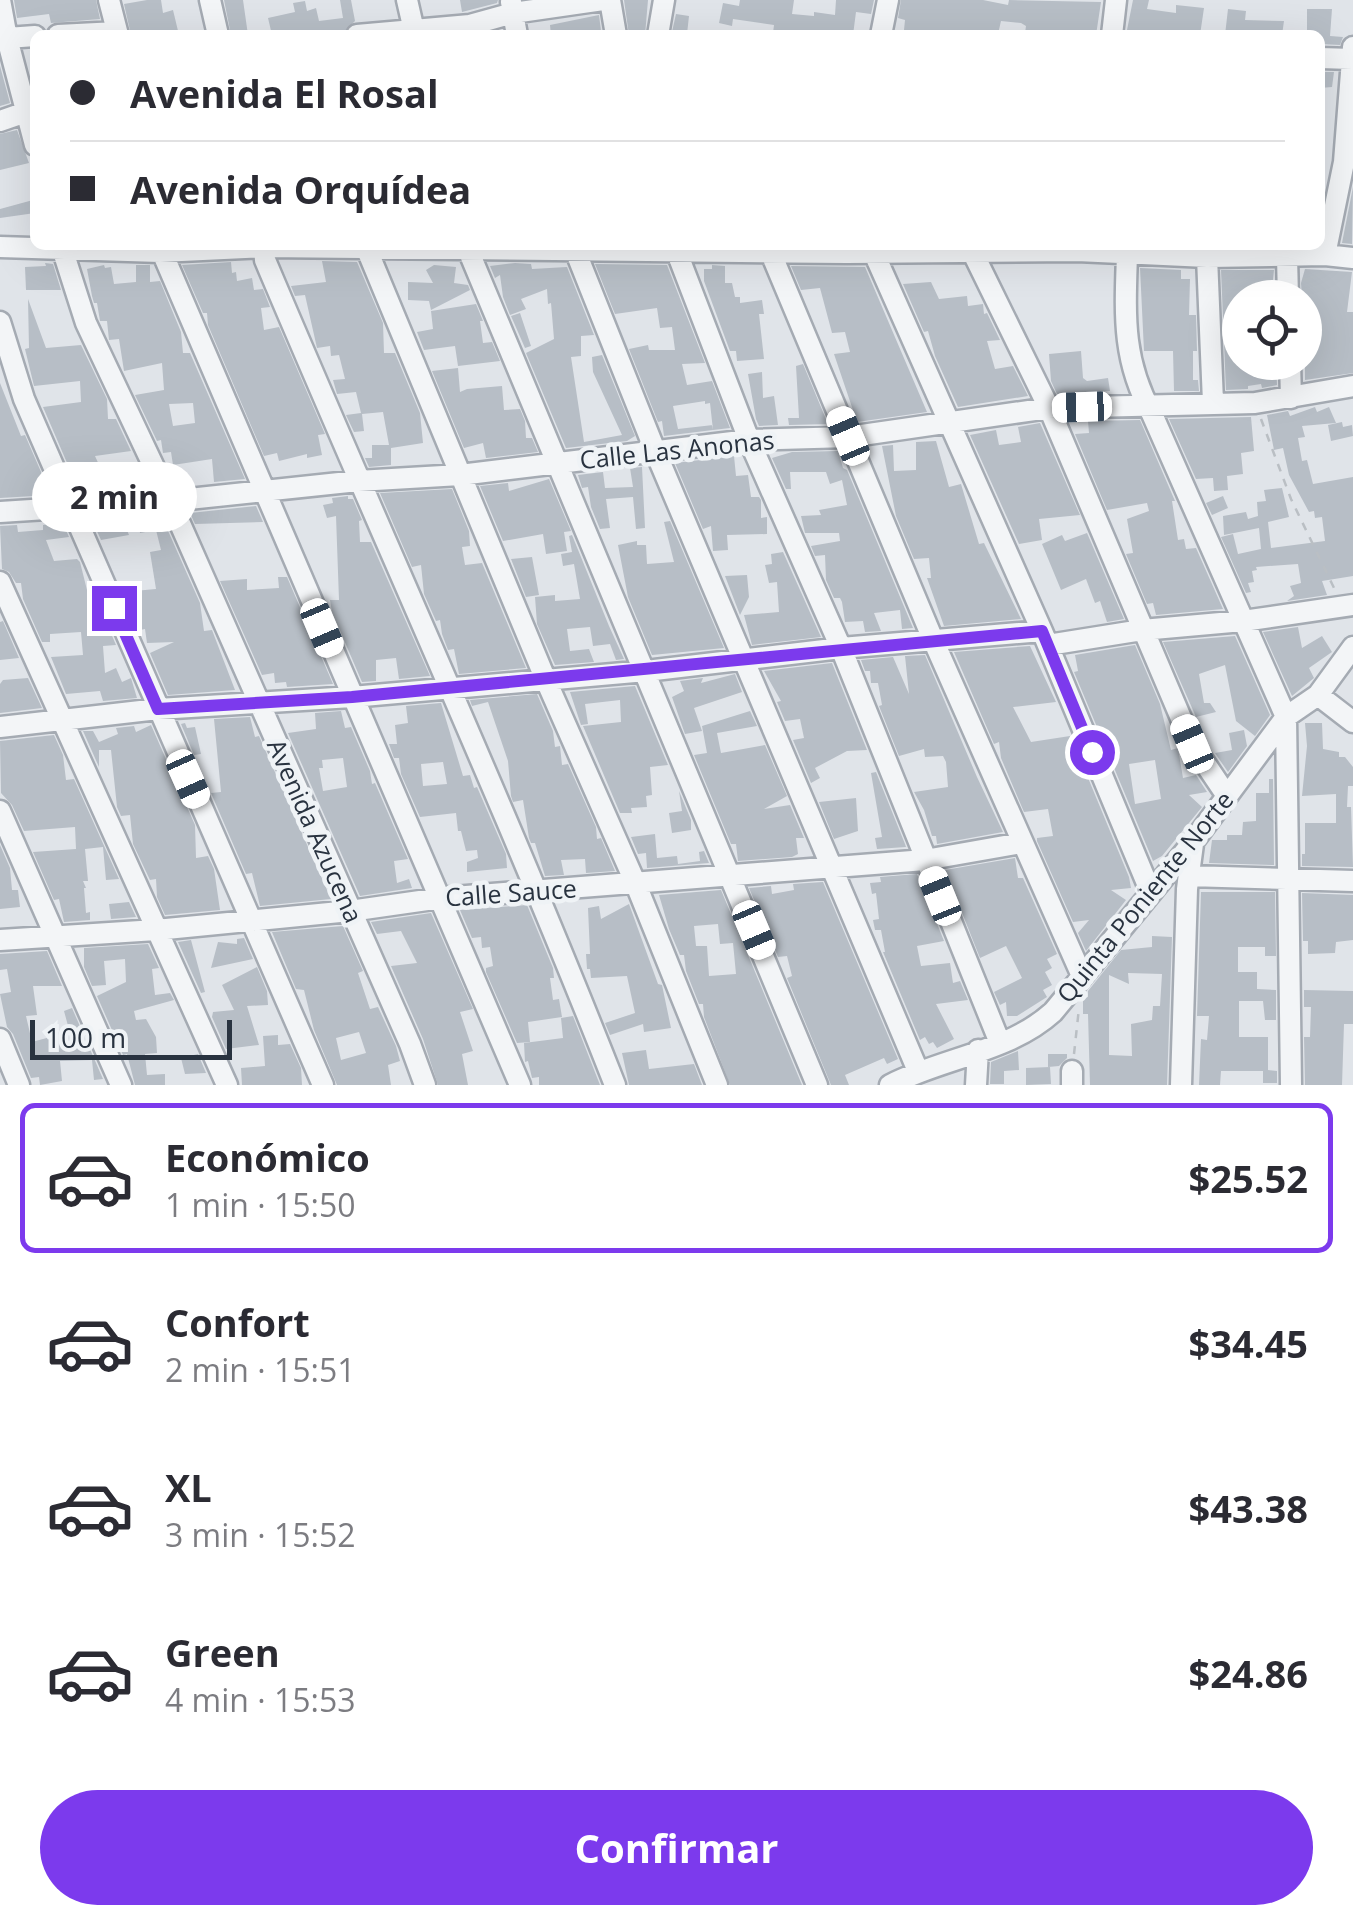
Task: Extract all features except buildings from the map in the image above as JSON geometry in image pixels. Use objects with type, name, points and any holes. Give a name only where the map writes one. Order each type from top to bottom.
[{"type":"street","points":[[0,0],[30,127]]},
{"type":"street","points":[[110,0],[117,30]]},
{"type":"street","points":[[210,0],[217,30]]},
{"type":"street","points":[[407,0],[414,30]]},
{"type":"street","points":[[430,30],[470,25],[512,7],[606,0],[615,30]]},
{"type":"street","points":[[659,30],[664,0]]},
{"type":"street","points":[[882,30],[888,0]]},
{"type":"street","points":[[1113,30],[1116,0]]},
{"type":"street","points":[[7,38],[30,36]]},
{"type":"street","points":[[1325,255],[1349,162],[1353,47]]},
{"type":"street","points":[[1325,58],[1352,59]]},
{"type":"street","points":[[0,121],[26,112]]},
{"type":"street","points":[[0,247],[30,247]]},
{"type":"street","name":"Avenida Azucena","points":[[62,250],[86,323],[170,501],[425,1085]]},
{"type":"street","points":[[160,250],[520,1085]]},
{"type":"street","points":[[264,250],[265,260],[358,481],[539,892],[615,1085]]},
{"type":"street","points":[[368,250],[717,1085]]},
{"type":"street","points":[[467,250],[817,1085]]},
{"type":"street","points":[[575,250],[656,453],[918,1070]]},
{"type":"street","points":[[809,250],[676,250],[749,440],[841,648],[1000,1043]]},
{"type":"street","points":[[856,250],[972,250],[1049,408],[1192,744],[1227,796]]},
{"type":"street","points":[[1094,250],[1207,257],[1353,258]]},
{"type":"street","points":[[770,251],[934,642],[1082,976]]},
{"type":"street","points":[[873,252],[1156,887],[1291,879],[1353,881]]},
{"type":"street","points":[[1127,254],[1124,320],[1139,392],[1286,717],[1291,1085]]},
{"type":"street","points":[[1287,256],[1288,280]]},
{"type":"street","points":[[1207,257],[1213,402]]},
{"type":"street","points":[[0,322],[24,399],[323,1085]]},
{"type":"street","points":[[1290,380],[1291,398]]},
{"type":"street","name":"Calle Las Anonas","points":[[0,512],[170,501],[460,474],[749,440],[848,436],[1049,408],[1255,403],[1353,386]]},
{"type":"street","points":[[0,582],[227,1085]]},
{"type":"street","points":[[0,726],[158,709],[352,697],[646,671],[841,648],[1044,638],[1243,621],[1347,605]]},
{"type":"street","name":"Quinta Poniente Norte","points":[[890,1085],[918,1070],[1035,1028],[1193,842],[1286,717],[1318,694],[1353,647]]},
{"type":"street","points":[[1318,694],[1353,722]]},
{"type":"street","points":[[0,812],[121,1085]]},
{"type":"street","points":[[1181,1085],[1193,842]]},
{"type":"street","name":"Calle Sauce","points":[[0,940],[156,930],[441,898],[925,860],[1022,843]]},
{"type":"street","points":[[0,1039],[19,1085]]},
{"type":"street","points":[[976,1085],[978,1050]]},
{"type":"path","points":[[1255,403],[1291,499],[1347,605]]},
{"type":"path","points":[[1072,1078],[1082,976]]},
{"type":"route","points":[[114,608],[158,709],[352,697],[1042,631],[1092,752]]}]
